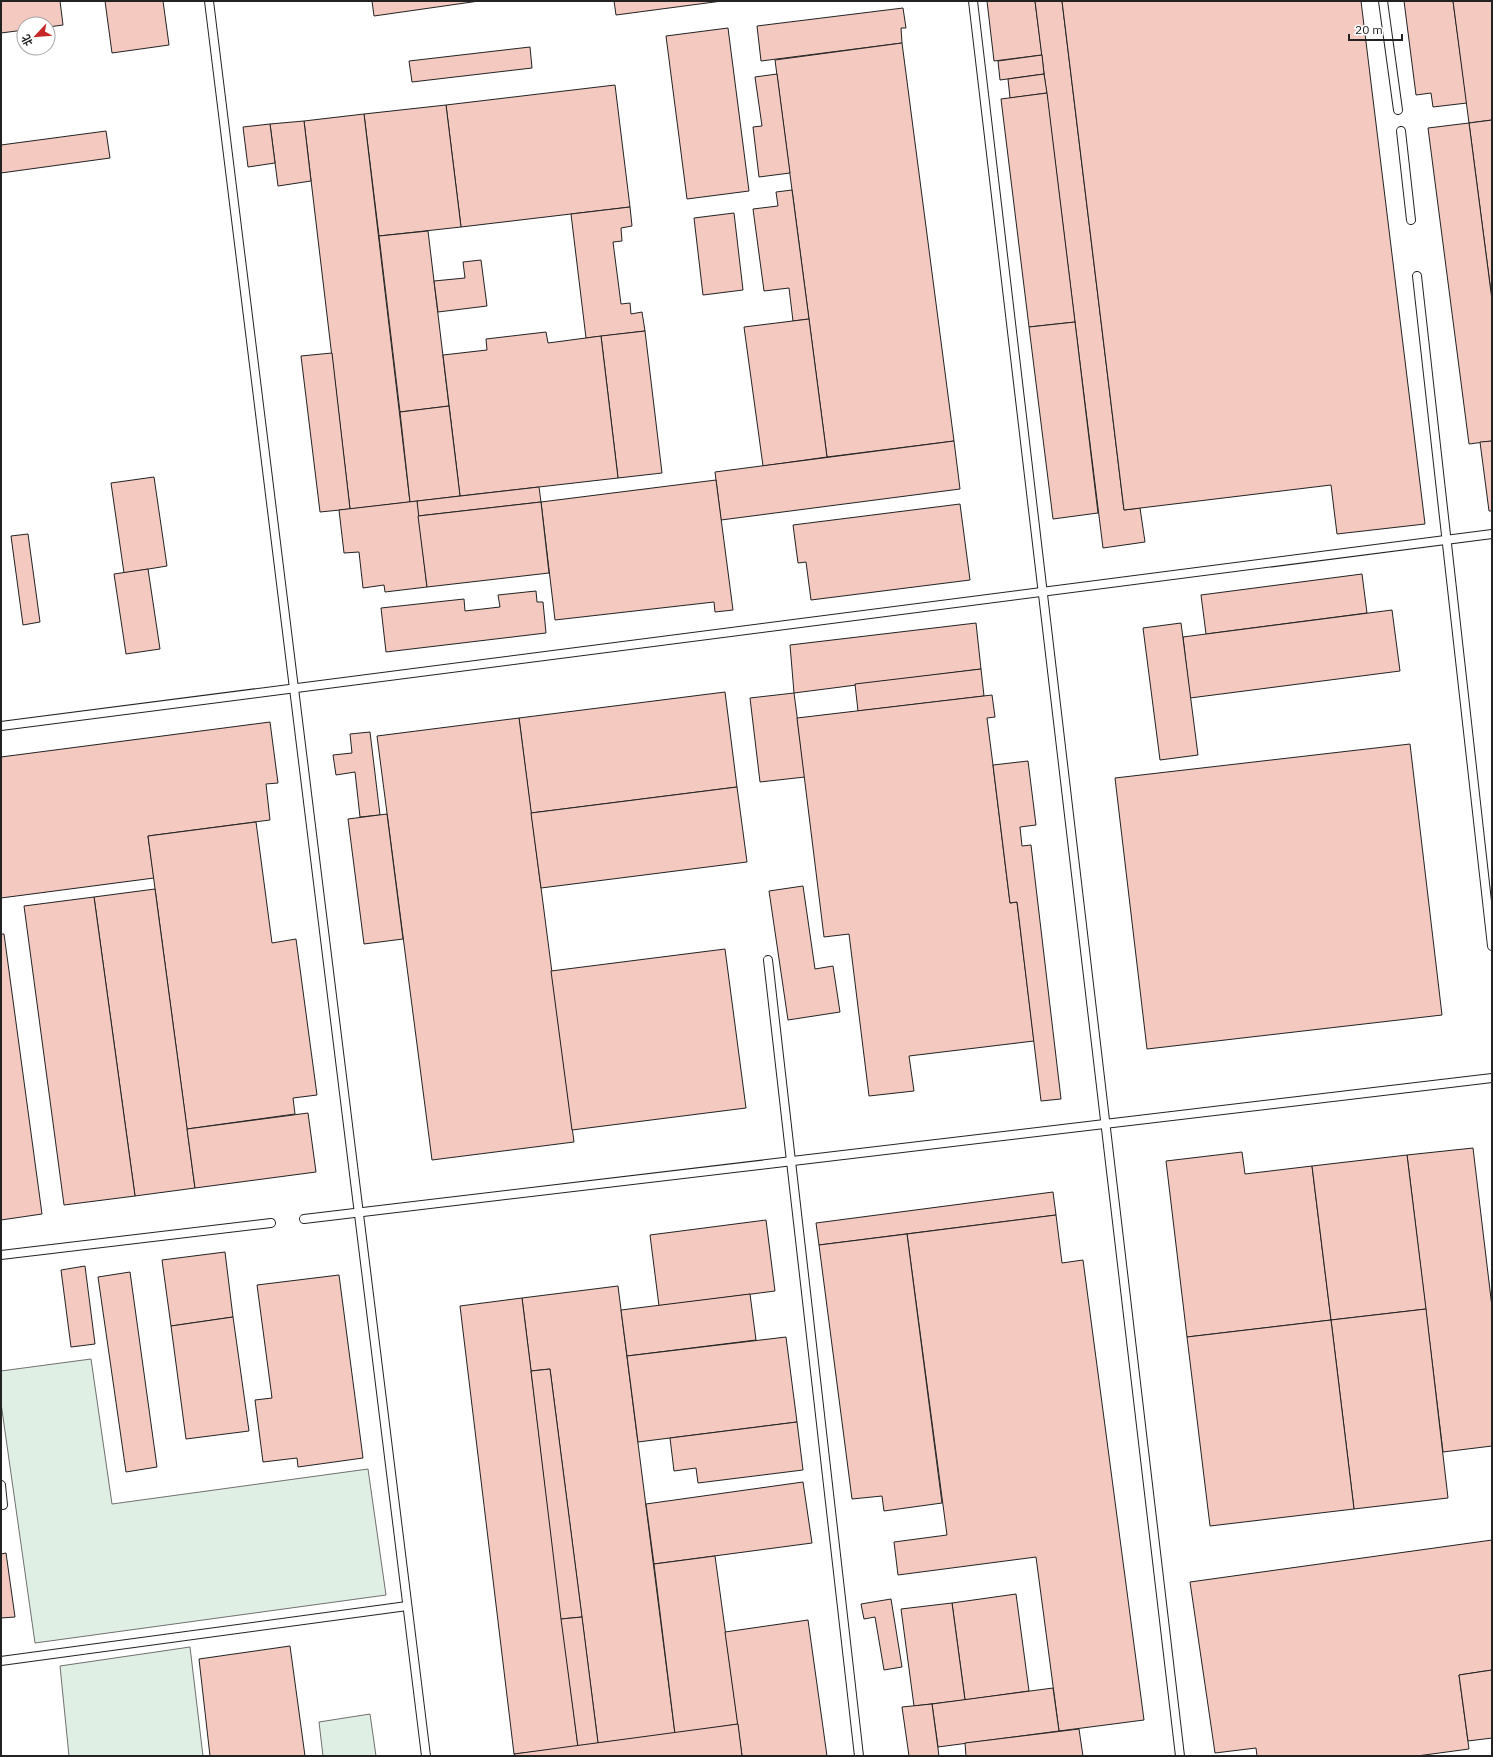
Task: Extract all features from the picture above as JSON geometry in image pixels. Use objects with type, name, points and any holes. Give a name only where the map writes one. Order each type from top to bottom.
[{"type":"lane","points":[[209,1],[426,1756]]},
{"type":"lane","points":[[973,1],[1180,1756]]},
{"type":"lane","points":[[1383,1],[1398,110]]},
{"type":"lane","points":[[1401,131],[1411,220]]},
{"type":"lane","points":[[1417,276],[1492,946]]},
{"type":"lane","points":[[1,726],[1492,534]]},
{"type":"lane","points":[[768,960],[859,1756]]},
{"type":"lane","points":[[304,1219],[1492,1078]]},
{"type":"lane","points":[[1,1255],[271,1223]]},
{"type":"lane","points":[[1,1484],[4,1505]]},
{"type":"lane","points":[[1,1661],[407,1606]]},
{"type":"green space","points":[[91,1359],[112,1504],[368,1469],[386,1595],[35,1643],[1,1403],[1,1371]]},
{"type":"green space","points":[[190,1647],[203,1756],[69,1756],[60,1666]]},
{"type":"green space","points":[[370,1714],[376,1756],[323,1756],[319,1722]]},
{"type":"building","points":[[1,1],[60,1],[63,25],[56,26],[56,16],[16,16],[16,31],[1,33]]},
{"type":"building","points":[[105,1],[163,1],[169,45],[112,53]]},
{"type":"building","points":[[372,1],[479,1],[374,16]]},
{"type":"building","points":[[614,1],[722,1],[616,15]]},
{"type":"building","points":[[987,1],[1035,1],[1042,55],[994,61]]},
{"type":"building","points":[[1035,1],[1062,1],[1124,510],[1140,508],[1145,542],[1103,548]]},
{"type":"building","points":[[1062,1],[1361,1],[1425,524],[1337,534],[1331,485],[1124,510]]},
{"type":"building","points":[[1404,1],[1453,1],[1467,103],[1433,107],[1431,93],[1416,95]]},
{"type":"building","points":[[1453,1],[1492,1],[1492,120],[1469,123]]},
{"type":"building","points":[[903,8],[906,28],[901,28],[902,43],[761,61],[757,26]]},
{"type":"building","points":[[728,28],[749,191],[687,199],[666,36]]},
{"type":"building","points":[[902,43],[954,441],[827,457],[775,60]]},
{"type":"building","points":[[530,47],[532,68],[412,82],[409,61]]},
{"type":"building","points":[[1042,55],[1044,74],[1000,80],[998,61]]},
{"type":"building","points":[[777,74],[790,173],[759,177],[753,127],[762,126],[755,77]]},
{"type":"building","points":[[1044,74],[1047,93],[1010,98],[1008,79]]},
{"type":"building","points":[[615,85],[630,207],[461,227],[446,105]]},
{"type":"building","points":[[1047,93],[1075,322],[1029,327],[1001,99]]},
{"type":"building","points":[[446,105],[461,227],[379,236],[364,114]]},
{"type":"building","points":[[364,114],[410,502],[350,509],[304,121]]},
{"type":"building","points":[[1492,120],[1492,300],[1469,123]]},
{"type":"building","points":[[304,121],[311,181],[278,186],[270,124]]},
{"type":"building","points":[[1469,123],[1492,300],[1492,441],[1469,444],[1428,128]]},
{"type":"building","points":[[270,124],[275,163],[248,167],[243,127]]},
{"type":"building","points":[[106,131],[110,158],[1,173],[1,145]]},
{"type":"building","points":[[792,190],[809,319],[793,321],[789,288],[764,291],[753,209],[778,206],[776,192]]},
{"type":"building","points":[[630,207],[632,226],[621,228],[622,241],[613,242],[621,304],[630,303],[631,314],[642,312],[645,331],[586,338],[571,214]]},
{"type":"building","points":[[734,213],[743,290],[703,295],[694,218]]},
{"type":"building","points":[[428,231],[449,406],[400,412],[379,236]]},
{"type":"building","points":[[481,260],[487,306],[438,312],[434,281],[465,278],[463,262]]},
{"type":"building","points":[[809,319],[827,457],[763,466],[744,327]]},
{"type":"building","points":[[1075,322],[1098,513],[1053,519],[1029,327]]},
{"type":"building","points":[[645,331],[662,473],[618,478],[601,336]]},
{"type":"building","points":[[546,332],[548,343],[601,336],[618,478],[460,496],[443,355],[487,350],[486,339]]},
{"type":"building","points":[[332,353],[350,509],[320,512],[301,356]]},
{"type":"building","points":[[449,406],[460,496],[410,502],[400,412]]},
{"type":"building","points":[[954,441],[960,489],[721,520],[715,472]]},
{"type":"building","points":[[1492,441],[1492,511],[1489,511],[1480,442]]},
{"type":"building","points":[[154,477],[167,566],[124,573],[111,483]]},
{"type":"building","points":[[716,480],[733,610],[715,612],[714,602],[555,620],[541,502]]},
{"type":"building","points":[[539,487],[541,502],[418,516],[417,501]]},
{"type":"building","points":[[417,501],[427,587],[385,592],[384,585],[363,588],[359,552],[344,553],[339,510]]},
{"type":"building","points":[[541,502],[549,573],[427,587],[418,516]]},
{"type":"building","points":[[960,504],[970,580],[811,600],[806,562],[798,563],[793,525]]},
{"type":"building","points":[[28,534],[40,622],[23,625],[11,536]]},
{"type":"building","points":[[148,569],[160,649],[126,654],[114,574]]},
{"type":"building","points":[[1362,574],[1367,613],[1206,634],[1201,595]]},
{"type":"building","points":[[536,591],[537,602],[543,602],[546,633],[386,652],[381,608],[464,599],[465,611],[500,607],[498,595]]},
{"type":"building","points":[[1392,610],[1400,671],[1190,698],[1183,637]]},
{"type":"building","points":[[976,623],[981,669],[794,693],[790,645]]},
{"type":"building","points":[[1181,623],[1198,755],[1160,760],[1143,628]]},
{"type":"building","points":[[981,669],[984,696],[858,711],[855,684]]},
{"type":"building","points":[[725,692],[737,787],[531,813],[519,718]]},
{"type":"building","points":[[794,693],[805,777],[760,782],[750,698]]},
{"type":"building","points":[[992,695],[995,717],[987,718],[1010,903],[1017,902],[1034,1041],[909,1056],[914,1091],[869,1096],[849,934],[824,937],[797,718]]},
{"type":"building","points":[[519,718],[574,1142],[432,1160],[377,736]]},
{"type":"building","points":[[270,722],[278,783],[266,784],[270,820],[148,836],[154,878],[1,898],[1,757]]},
{"type":"building","points":[[370,732],[380,815],[360,817],[355,772],[336,775],[333,755],[352,753],[350,734]]},
{"type":"building","points":[[1410,744],[1442,1015],[1147,1049],[1115,778]]},
{"type":"building","points":[[1028,761],[1036,825],[1020,827],[1022,846],[1031,845],[1061,1099],[1041,1101],[1017,902],[1010,903],[993,765]]},
{"type":"building","points":[[737,787],[747,862],[541,888],[531,813]]},
{"type":"building","points":[[387,814],[403,939],[364,944],[348,819]]},
{"type":"building","points":[[256,822],[272,943],[296,939],[317,1095],[293,1098],[295,1114],[187,1129],[148,836]]},
{"type":"building","points":[[803,886],[815,969],[833,966],[840,1012],[788,1020],[769,891]]},
{"type":"building","points":[[155,889],[195,1188],[135,1196],[94,897]]},
{"type":"building","points":[[94,897],[135,1196],[64,1205],[24,906]]},
{"type":"building","points":[[1,934],[4,934],[42,1214],[1,1220]]},
{"type":"building","points":[[725,949],[746,1108],[572,1130],[551,971]]},
{"type":"building","points":[[308,1113],[316,1172],[195,1188],[187,1129]]},
{"type":"building","points":[[1473,1148],[1492,1307],[1492,1446],[1443,1452],[1407,1155]]},
{"type":"building","points":[[1242,1152],[1245,1174],[1312,1166],[1331,1320],[1187,1337],[1166,1161]]},
{"type":"building","points":[[1407,1155],[1426,1309],[1331,1320],[1312,1166]]},
{"type":"building","points":[[1053,1192],[1056,1215],[819,1245],[816,1223]]},
{"type":"building","points":[[1056,1215],[1062,1263],[1083,1260],[1144,1720],[1059,1731],[1036,1557],[898,1575],[894,1542],[947,1535],[907,1234]]},
{"type":"building","points":[[766,1220],[775,1291],[659,1306],[650,1235]]},
{"type":"building","points":[[907,1234],[942,1503],[884,1511],[882,1496],[852,1499],[819,1245]]},
{"type":"building","points":[[225,1252],[233,1317],[171,1326],[162,1260]]},
{"type":"building","points":[[85,1266],[95,1344],[71,1347],[61,1270]]},
{"type":"building","points":[[130,1272],[157,1467],[126,1472],[98,1277]]},
{"type":"building","points":[[339,1275],[363,1458],[298,1467],[297,1458],[263,1462],[255,1400],[272,1398],[257,1285]]},
{"type":"building","points":[[618,1286],[675,1734],[598,1743],[550,1369],[531,1371],[522,1298]]},
{"type":"building","points":[[750,1294],[756,1340],[627,1356],[621,1310]]},
{"type":"building","points":[[522,1298],[578,1747],[514,1754],[460,1306]]},
{"type":"building","points":[[1426,1309],[1448,1498],[1354,1509],[1331,1320]]},
{"type":"building","points":[[233,1317],[249,1431],[186,1439],[171,1326]]},
{"type":"building","points":[[1331,1320],[1354,1509],[1210,1526],[1187,1337]]},
{"type":"building","points":[[786,1337],[797,1422],[638,1442],[627,1356]]},
{"type":"building","points":[[550,1369],[582,1617],[561,1619],[531,1371]]},
{"type":"building","points":[[797,1422],[803,1470],[698,1483],[696,1468],[674,1471],[670,1438]]},
{"type":"building","points":[[803,1482],[812,1543],[654,1564],[646,1504]]},
{"type":"building","points":[[1492,1540],[1492,1670],[1459,1675],[1469,1749],[1417,1756],[1257,1756],[1256,1748],[1215,1753],[1190,1582]]},
{"type":"building","points":[[6,1553],[15,1617],[1,1618],[1,1554]]},
{"type":"building","points":[[715,1556],[738,1724],[675,1734],[654,1564]]},
{"type":"building","points":[[1016,1594],[1029,1691],[965,1700],[952,1603]]},
{"type":"building","points":[[891,1599],[902,1667],[884,1670],[875,1617],[864,1619],[861,1604]]},
{"type":"building","points":[[952,1603],[965,1700],[914,1706],[901,1609]]},
{"type":"building","points":[[582,1617],[598,1743],[578,1747],[561,1619]]},
{"type":"building","points":[[808,1620],[827,1756],[742,1756],[725,1632]]},
{"type":"building","points":[[290,1646],[305,1756],[210,1756],[199,1659]]},
{"type":"building","points":[[1492,1670],[1492,1738],[1468,1741],[1459,1675]]},
{"type":"building","points":[[1053,1688],[1059,1731],[938,1747],[932,1704]]},
{"type":"building","points":[[932,1704],[939,1756],[909,1756],[902,1707]]},
{"type":"building","points":[[738,1724],[742,1756],[515,1756],[514,1754]]},
{"type":"building","points":[[1079,1729],[1083,1756],[966,1756],[965,1743]]}]
